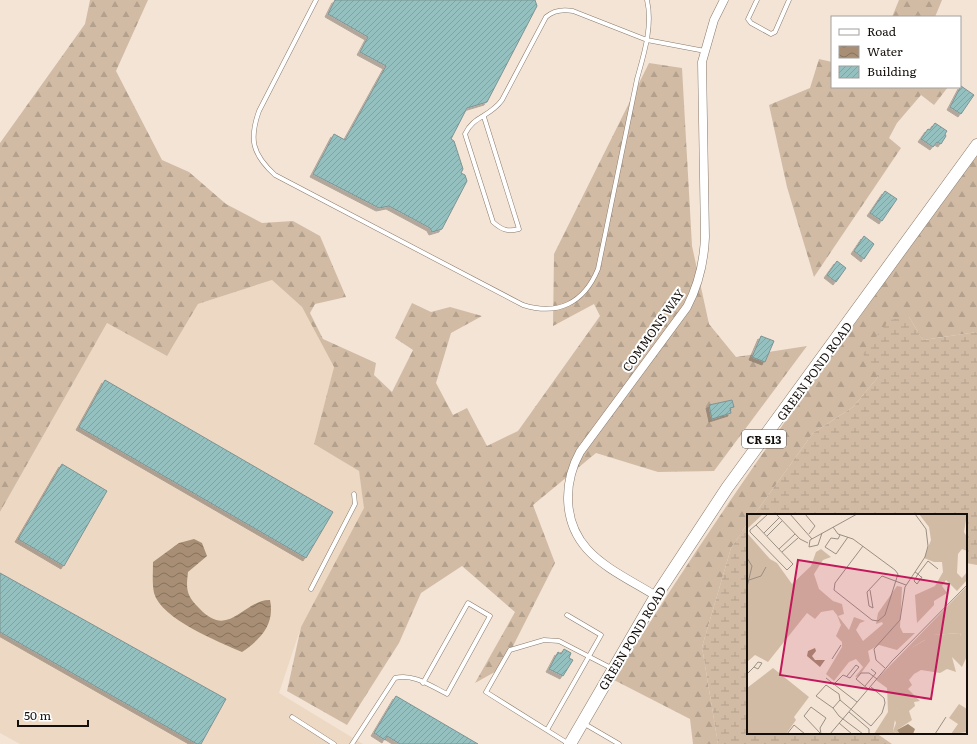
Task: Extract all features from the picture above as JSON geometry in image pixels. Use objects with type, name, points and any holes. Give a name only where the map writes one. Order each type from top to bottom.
[{"type":"main road","name":"GREEN POND ROAD","points":[[569,744],[583,723],[656,596],[727,488],[977,145]]},
{"type":"street","name":"COMMONS WAY","points":[[656,596],[600,561],[588,550],[580,539],[571,519],[567,499],[574,463],[580,452],[687,307],[700,280],[704,257],[705,237],[701,83],[705,51],[714,20],[724,0]]},
{"type":"lane","points":[[316,0],[259,111],[253,128],[253,139],[264,165],[274,175],[509,297],[523,304],[542,309],[554,309],[575,301],[589,286],[598,269],[647,40],[649,9],[647,0]]},
{"type":"lane","points":[[757,0],[748,19],[751,23],[771,34],[775,32],[789,0]]},
{"type":"lane","points":[[484,117],[519,229],[509,231],[500,229],[493,222],[489,214],[465,134],[469,124],[484,117],[497,107],[502,100],[546,17],[551,13],[561,10],[573,10],[647,40],[705,51]]},
{"type":"lane","points":[[311,589],[355,504],[354,494]]},
{"type":"lane","points":[[352,744],[396,678],[404,675],[447,694],[490,616],[468,603],[424,683]]},
{"type":"lane","points":[[547,730],[601,635],[567,615]]},
{"type":"lane","points":[[569,744],[486,692],[510,650],[544,640],[559,641],[613,670]]},
{"type":"lane","points":[[292,717],[334,744]]},
{"type":"lane","points":[[583,723],[619,744]]},
{"type":"shaded area","points":[[272,280],[302,307],[334,367],[314,444],[359,471],[365,508],[301,627],[279,693],[363,744],[20,744],[0,733],[0,512],[107,323],[167,356],[198,304]]},
{"type":"green space","points":[[90,0],[148,0],[116,71],[162,160],[189,172],[226,204],[262,223],[293,221],[320,236],[346,297],[315,304],[310,313],[323,339],[376,363],[374,375],[392,392],[413,350],[395,338],[412,303],[431,312],[450,307],[482,316],[451,333],[436,383],[453,415],[467,408],[487,446],[518,431],[600,316],[594,304],[553,326],[554,254],[649,63],[682,68],[692,246],[709,324],[736,357],[807,346],[714,471],[658,472],[596,453],[533,505],[555,563],[502,668],[475,683],[515,612],[462,566],[421,593],[399,643],[347,725],[287,691],[301,627],[364,508],[359,471],[314,444],[334,367],[302,307],[272,280],[198,304],[167,356],[107,323],[0,512],[0,143],[85,24]]},
{"type":"green space","points":[[899,0],[942,0],[935,16],[892,16]]},
{"type":"green space","points":[[819,59],[831,62],[831,88],[947,88],[934,105],[921,95],[897,123],[889,138],[901,148],[814,277],[787,187],[769,105],[810,88]]},
{"type":"green space","points":[[977,155],[977,332],[923,340],[909,317],[878,377],[853,407],[813,433],[755,514],[747,514],[747,524],[731,548],[702,647],[718,744],[693,744],[690,719],[614,680],[656,612],[700,546],[836,349]]},
{"type":"green space","points":[[909,317],[923,340],[977,332],[977,565],[967,563],[967,514],[755,514],[813,433],[853,407],[878,377],[863,354],[889,320]]},
{"type":"green space","points":[[747,524],[747,734],[877,734],[892,744],[718,744],[702,647],[731,548]]},
{"type":"water","points":[[194,539],[202,543],[207,556],[188,572],[188,592],[199,608],[210,617],[219,621],[228,620],[252,605],[261,601],[270,600],[270,616],[265,630],[255,642],[242,652],[206,636],[167,612],[159,603],[154,593],[153,562],[179,543]]},
{"type":"building","points":[[335,0],[535,0],[537,6],[487,102],[467,108],[451,139],[454,141],[463,169],[461,173],[465,175],[467,181],[442,229],[432,232],[430,228],[389,206],[379,208],[313,174],[334,134],[345,140],[386,66],[360,52],[368,37],[328,14]]},
{"type":"building","points":[[961,86],[974,95],[961,114],[950,107]]},
{"type":"building","points":[[935,123],[947,131],[941,144],[937,142],[933,147],[921,139],[928,129],[930,130]]},
{"type":"building","points":[[885,191],[897,199],[882,221],[870,213]]},
{"type":"building","points":[[864,236],[874,244],[864,259],[854,251]]},
{"type":"building","points":[[837,261],[846,268],[836,282],[827,275]]},
{"type":"building","points":[[761,336],[774,341],[765,362],[752,357]]},
{"type":"building","points":[[105,380],[333,512],[306,558],[79,427]]},
{"type":"building","points":[[732,400],[734,407],[730,408],[731,413],[712,419],[709,405]]},
{"type":"building","points":[[62,464],[107,491],[64,566],[18,539]]},
{"type":"building","points":[[0,573],[226,699],[201,744],[197,744],[0,632]]},
{"type":"building","points":[[564,649],[571,653],[569,658],[573,660],[563,676],[549,669],[558,652],[561,654]]},
{"type":"building","points":[[396,696],[478,744],[400,744],[387,736],[385,740],[374,733]]}]
